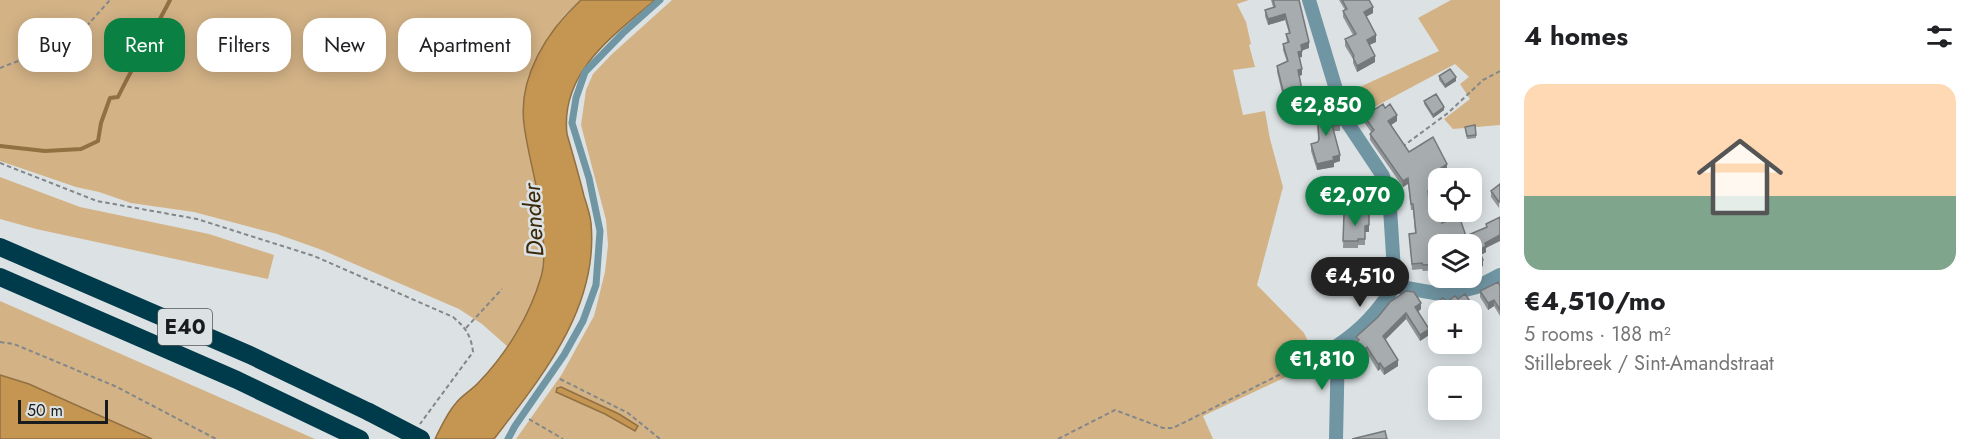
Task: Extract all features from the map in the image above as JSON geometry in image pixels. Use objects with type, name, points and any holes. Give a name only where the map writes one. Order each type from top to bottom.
[{"type":"highway","name":"E40","points":[[0,247],[250,355],[369,411],[421,439]]},
{"type":"highway","name":"E40","points":[[0,277],[237,380],[358,438]]},
{"type":"street","points":[[1309,0],[1345,119],[1383,176],[1389,193],[1395,286],[1371,320],[1338,345],[1336,439]]},
{"type":"street","points":[[1395,286],[1446,294],[1477,287],[1500,275]]},
{"type":"lane","points":[[508,439],[552,375],[583,321],[596,285],[600,231],[589,178],[572,123],[576,98],[585,72],[623,33],[660,0]]},
{"type":"path","points":[[0,68],[75,39],[110,0]]},
{"type":"path","points":[[1400,149],[1448,113],[1483,80],[1500,71]]},
{"type":"path","points":[[0,163],[97,201],[197,219],[314,256],[453,316],[466,328],[472,340],[473,351],[425,415]]},
{"type":"path","points":[[466,328],[502,289]]},
{"type":"path","points":[[0,342],[14,344],[117,387],[216,439]]},
{"type":"path","points":[[1058,439],[1115,410],[1163,428],[1173,428],[1338,345]]},
{"type":"path","points":[[552,375],[628,414],[660,439]]},
{"type":"path","points":[[523,415],[563,439]]},
{"type":"shaded area","points":[[0,0],[581,0],[566,13],[547,39],[534,63],[544,246],[542,274],[534,300],[508,347],[482,324],[459,309],[322,250],[277,234],[194,212],[131,203],[0,161]]},
{"type":"shaded area","points":[[581,0],[655,0],[593,57],[572,92],[567,112],[567,134],[591,223],[591,254],[586,284],[564,339],[531,391],[494,439],[435,439],[453,407],[489,371],[508,346],[531,305],[543,270],[541,210],[528,149],[523,106],[530,72],[546,40]]},
{"type":"shaded area","points":[[672,0],[1249,0],[1237,4],[1246,22],[1255,67],[1233,70],[1243,115],[1265,111],[1283,187],[1257,285],[1304,333],[1318,362],[1203,416],[1213,439],[516,439],[562,374],[594,316],[605,272],[608,245],[606,220],[581,125],[586,90],[593,74],[611,55]]},
{"type":"shaded area","points":[[1451,0],[1500,0],[1500,125],[1453,129],[1444,119],[1470,99],[1460,84],[1469,77],[1455,64],[1352,119],[1342,95],[1439,51],[1418,18]]},
{"type":"shaded area","points":[[0,177],[80,207],[209,234],[274,255],[268,279],[36,229],[0,219]]},
{"type":"shaded area","points":[[0,301],[315,439],[0,439]]},
{"type":"shaded area","points":[[0,375],[29,384],[152,439],[0,439]]},
{"type":"shaded area","points":[[561,387],[619,414],[638,426],[635,431],[605,414],[556,392],[557,388]]},
{"type":"building","points":[[1273,0],[1299,0],[1309,42],[1301,45],[1302,51],[1298,52],[1302,69],[1298,70],[1302,90],[1284,95],[1277,66],[1288,61],[1283,44],[1289,42],[1286,34],[1290,33],[1285,14],[1268,19],[1265,10],[1275,7]]},
{"type":"building","points":[[1342,0],[1369,0],[1373,7],[1364,12],[1376,35],[1367,40],[1375,56],[1357,66],[1345,39],[1356,34],[1343,11],[1347,9]]},
{"type":"building","points":[[1450,69],[1456,77],[1445,85],[1439,76]]},
{"type":"building","points":[[1436,94],[1444,107],[1433,115],[1424,101]]},
{"type":"building","points":[[1383,104],[1385,108],[1390,104],[1397,115],[1388,121],[1409,152],[1433,137],[1447,164],[1441,168],[1428,168],[1428,222],[1461,222],[1465,234],[1428,234],[1428,265],[1412,264],[1409,234],[1416,233],[1408,178],[1403,181],[1370,134],[1374,130],[1364,116]]},
{"type":"building","points":[[1335,110],[1340,125],[1332,125],[1340,155],[1333,157],[1334,160],[1317,164],[1311,144],[1318,142],[1319,139],[1317,111]]},
{"type":"building","points":[[1475,125],[1476,135],[1467,136],[1465,127]]},
{"type":"building","points":[[1500,184],[1500,201],[1499,202],[1491,191]]},
{"type":"building","points":[[1344,214],[1369,214],[1369,225],[1365,226],[1365,239],[1343,241]]},
{"type":"building","points":[[1500,217],[1500,235],[1485,243],[1486,246],[1482,248],[1482,234],[1471,234],[1487,227],[1486,224]]},
{"type":"building","points":[[1347,262],[1364,269],[1357,287],[1339,280]]},
{"type":"building","points":[[1498,282],[1500,310],[1494,300],[1488,303],[1480,291]]},
{"type":"building","points":[[1406,291],[1414,292],[1421,303],[1415,307],[1428,330],[1420,335],[1406,313],[1383,336],[1398,360],[1384,369],[1367,347],[1349,361],[1347,350],[1359,340],[1356,337],[1378,317],[1390,302]]},
{"type":"building","points":[[1465,294],[1469,300],[1450,300],[1455,296],[1458,299]]},
{"type":"building","points":[[1385,431],[1387,439],[1352,439]]},
{"type":"waterway","points":[[0,146],[45,151],[81,149],[98,141],[101,123],[110,98],[118,97],[170,0]]},
{"type":"water label","name":"Dender","points":[[533,220]]}]
